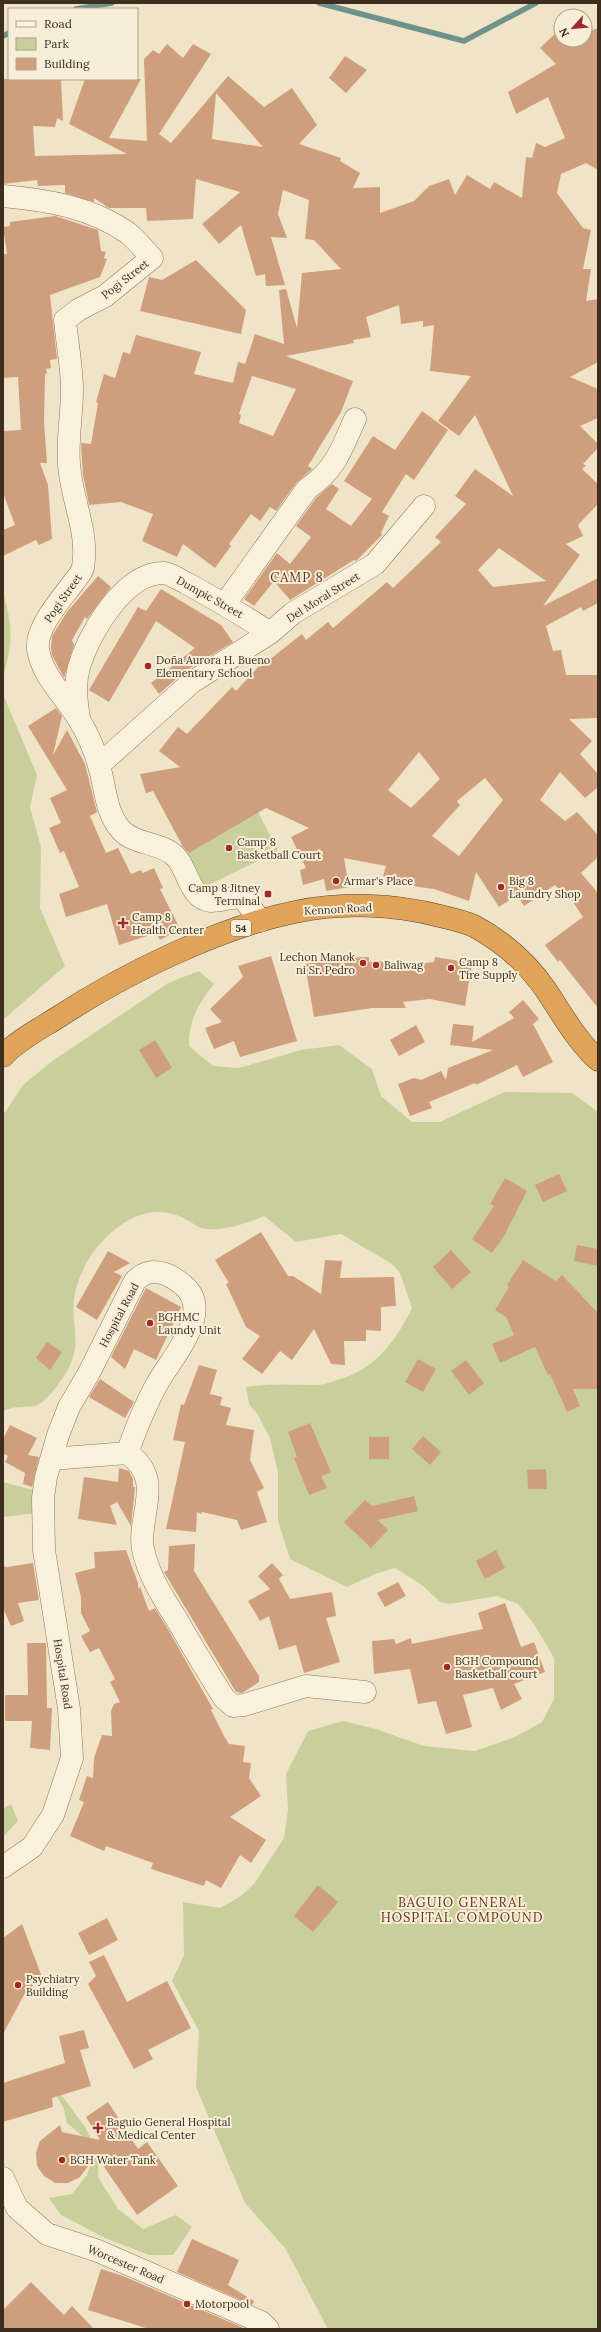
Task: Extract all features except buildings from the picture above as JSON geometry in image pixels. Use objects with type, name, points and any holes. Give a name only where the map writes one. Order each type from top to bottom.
[{"type":"highway","name":"Kennon Road","points":[[3,1056],[84,1000],[156,963],[208,940],[261,921],[303,911],[334,907],[377,906],[425,912],[472,926],[502,944],[526,966],[545,989],[572,1030],[598,1060]]},
{"type":"street","name":"Pogi Street","points":[[3,196],[46,200],[85,211],[128,234],[152,258],[105,296],[78,310],[65,320],[72,390],[69,463],[72,488],[83,529],[83,570],[42,629],[38,646],[41,662],[53,684],[79,718],[99,765],[106,801],[120,830],[135,840],[161,847],[170,852],[177,859],[192,888],[201,897],[210,901],[242,897],[261,921]]},
{"type":"street","points":[[225,604],[307,489],[323,478],[335,462],[355,419]]},
{"type":"street","name":"Del Moral Street","points":[[99,765],[192,682],[270,633],[293,613],[374,564],[424,506]]},
{"type":"street","name":"Dumpic Street","points":[[79,718],[76,698],[79,665],[100,620],[125,590],[150,576],[165,573],[225,604],[270,633]]},
{"type":"street","name":"Hospital Road","points":[[3,1867],[32,1847],[53,1815],[72,1758],[69,1709],[44,1550],[43,1498],[51,1459],[69,1407],[90,1371],[135,1281],[142,1274],[160,1272],[168,1275],[189,1290],[194,1302],[194,1314],[191,1328],[158,1383],[141,1416],[127,1453]]},
{"type":"street","points":[[51,1459],[127,1453],[136,1458],[146,1478],[148,1488],[143,1547],[150,1574],[224,1698],[233,1706],[244,1705],[306,1686],[365,1692]]},
{"type":"street","name":"Worcester Road","points":[[3,2178],[16,2208],[47,2234],[105,2254],[261,2322],[268,2329]]},
{"type":"green space","points":[[3,592],[9,615],[10,644],[3,677]]},
{"type":"green space","points":[[3,694],[37,775],[30,807],[41,847],[40,908],[65,966],[3,1020]]},
{"type":"green space","name":"Camp 8 Basketball Court","points":[[256,808],[278,851],[202,888],[181,845]]},
{"type":"green space","points":[[199,971],[214,984],[199,1005],[190,1028],[189,1046],[213,1066],[239,1068],[301,1050],[339,1045],[372,1069],[381,1096],[412,1122],[440,1122],[504,1092],[572,1093],[598,1112],[598,2329],[328,2329],[285,2248],[245,2203],[196,2087],[199,2031],[172,1981],[184,1955],[183,1902],[220,1908],[241,1896],[254,1884],[284,1838],[288,1810],[286,1774],[308,1731],[343,1721],[376,1729],[424,1746],[475,1751],[515,1737],[542,1722],[554,1699],[554,1658],[534,1624],[518,1604],[497,1596],[450,1604],[440,1602],[422,1585],[395,1568],[375,1574],[347,1587],[290,1559],[278,1521],[278,1473],[270,1438],[258,1415],[249,1404],[246,1387],[273,1385],[319,1385],[351,1375],[363,1369],[383,1353],[399,1332],[412,1308],[400,1273],[392,1264],[341,1234],[296,1242],[264,1216],[236,1226],[221,1229],[202,1228],[176,1215],[162,1212],[142,1214],[135,1217],[124,1223],[103,1240],[87,1262],[81,1275],[76,1287],[73,1310],[75,1335],[74,1352],[72,1361],[61,1380],[49,1396],[39,1404],[35,1406],[10,1408],[3,1412],[3,1115],[23,1085],[51,1062],[168,983]]},
{"type":"green space","points":[[3,1482],[33,1490],[36,1513],[3,1517]]},
{"type":"green space","points":[[11,1804],[18,1821],[3,1837],[3,1809]]},
{"type":"green space","points":[[55,2093],[63,2097],[85,2127],[99,2155],[98,2177],[118,2209],[143,2229],[176,2215],[192,2227],[173,2255],[149,2255],[105,2238],[61,2215],[49,2198],[72,2194],[87,2175],[93,2156],[86,2139],[67,2123],[64,2109]]},
{"type":"waterway","points":[[82,8],[112,3]]},
{"type":"waterway","points":[[319,3],[464,41],[536,3]]},
{"type":"waterway","points":[[3,36],[8,34]]},
{"type":"place","name":"Doña Aurora H. Bueno Elementary School","points":[[148,666]]},
{"type":"place","name":"Camp 8 Basketball Court","points":[[229,848]]},
{"type":"place","name":"Armar's Place","points":[[336,881]]},
{"type":"place","name":"Big 8 Laundry Shop","points":[[501,887]]},
{"type":"place","name":"Camp 8 Jitney Terminal","points":[[268,894]]},
{"type":"place","name":"Camp 8 Health Center","points":[[123,923]]},
{"type":"place","name":"Lechon Manok ni Sr. Pedro","points":[[363,963]]},
{"type":"place","name":"Baliwag","points":[[376,965]]},
{"type":"place","name":"Camp 8 Tire Supply","points":[[451,968]]},
{"type":"place","name":"BGHMC Laundy Unit","points":[[150,1323]]},
{"type":"place","name":"BGH Compound Basketball court","points":[[447,1667]]},
{"type":"place","name":"Psychiatry Building","points":[[18,1985]]},
{"type":"place","name":"Baguio General Hospital & Medical Center","points":[[98,2128]]},
{"type":"place","name":"BGH Water Tank","points":[[62,2160]]},
{"type":"place","name":"Motorpool","points":[[187,2304]]},
{"type":"district","name":"CAMP 8","points":[[297,577]]},
{"type":"district","name":"BAGUIO GENERAL HOSPITAL COMPOUND","points":[[462,1910]]}]
